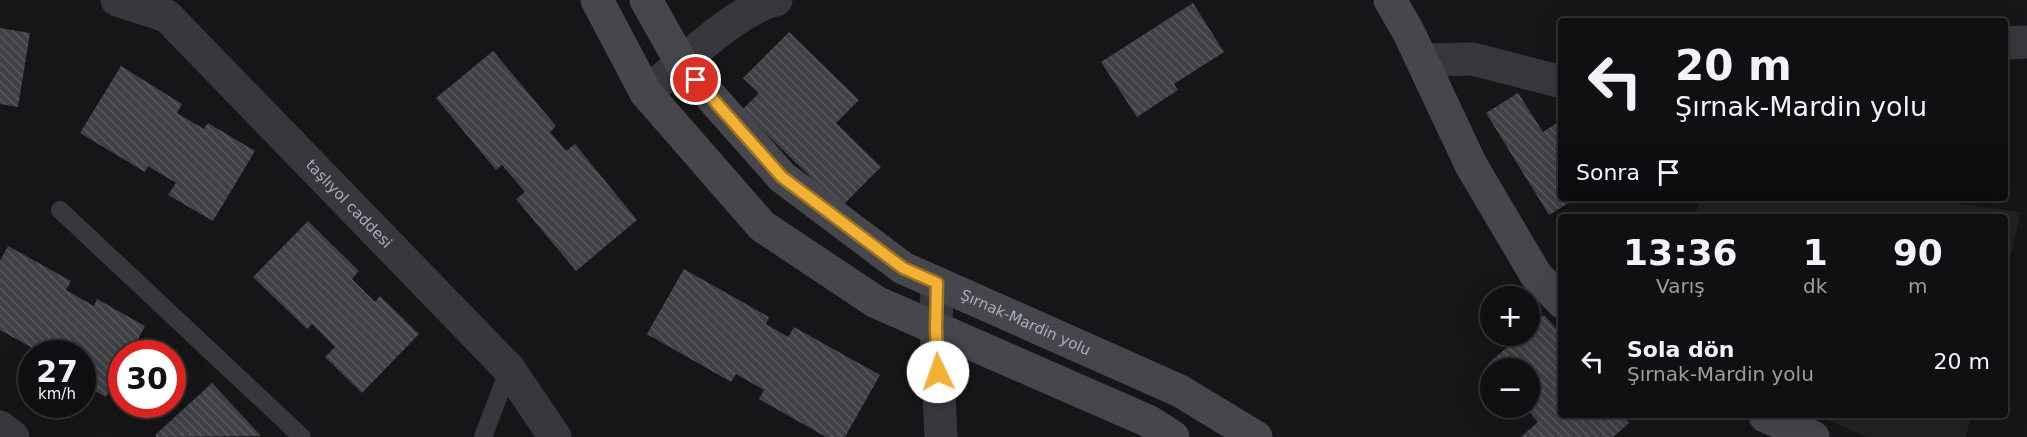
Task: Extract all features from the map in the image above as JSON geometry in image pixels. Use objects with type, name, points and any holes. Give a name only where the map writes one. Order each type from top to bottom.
[{"type":"street","name":"taşlıyol caddesi","points":[[117,0],[167,16],[509,369],[555,437]]},
{"type":"street","points":[[597,0],[646,93],[762,226],[876,302],[1148,421],[1173,437]]},
{"type":"street","name":"Şırnak-Mardin yolu","points":[[646,0],[682,64],[782,177],[903,268],[1180,391],[1256,437]]},
{"type":"street","points":[[646,93],[730,23],[763,3],[776,0]]},
{"type":"street","points":[[1390,0],[1422,60],[1471,165],[1536,275],[1558,298]]},
{"type":"street","points":[[2008,43],[2027,42]]},
{"type":"street","points":[[1422,60],[1473,59],[1558,81]]},
{"type":"street","points":[[937,283],[936,328],[941,437]]},
{"type":"street","points":[[1770,418],[1813,437]]},
{"type":"street","points":[[0,428],[13,437]]},
{"type":"lane","points":[[60,210],[302,437]]},
{"type":"lane","points":[[483,437],[509,369]]},
{"type":"shaded area","points":[[1700,201],[1939,201],[2021,212],[2008,267],[2008,214],[1695,214]]},
{"type":"shaded area","points":[[1823,418],[1971,418],[1966,437],[1867,437]]},
{"type":"building","points":[[1193,3],[1224,52],[1174,84],[1178,90],[1137,117],[1101,62]]},
{"type":"building","points":[[0,28],[30,33],[18,107],[0,104]]},
{"type":"building","points":[[789,32],[859,100],[836,123],[881,167],[841,207],[742,110],[759,93],[743,78]]},
{"type":"building","points":[[493,51],[556,126],[550,132],[566,151],[575,144],[637,220],[576,271],[516,199],[525,192],[502,165],[496,170],[436,98]]},
{"type":"building","points":[[121,66],[182,104],[177,113],[204,129],[208,123],[255,151],[213,221],[168,195],[176,183],[148,166],[145,172],[80,133]]},
{"type":"building","points":[[1518,93],[1543,132],[1558,122],[1558,201],[1571,201],[1549,215],[1486,113]]},
{"type":"building","points":[[308,221],[359,271],[352,279],[375,302],[380,296],[419,334],[362,393],[325,357],[335,347],[312,324],[307,329],[253,277]]},
{"type":"building","points":[[8,246],[71,281],[66,290],[94,306],[97,299],[145,326],[138,340],[108,340],[108,394],[106,397],[96,392],[96,340],[18,340],[0,330],[0,261]]},
{"type":"building","points":[[684,269],[769,317],[766,324],[788,337],[794,327],[880,375],[845,437],[826,437],[759,399],[764,390],[736,374],[731,382],[647,334]]},
{"type":"building","points":[[1544,315],[1558,331],[1558,418],[1624,418],[1629,423],[1613,437],[1521,437],[1538,422],[1535,418],[1540,418],[1540,358],[1495,358],[1509,346],[1540,346],[1540,318]]},
{"type":"building","points":[[212,383],[261,436],[157,437],[155,435],[174,418],[186,418],[186,407]]},
{"type":"route","points":[[696,80],[782,177],[903,268],[937,283],[938,372]]}]
